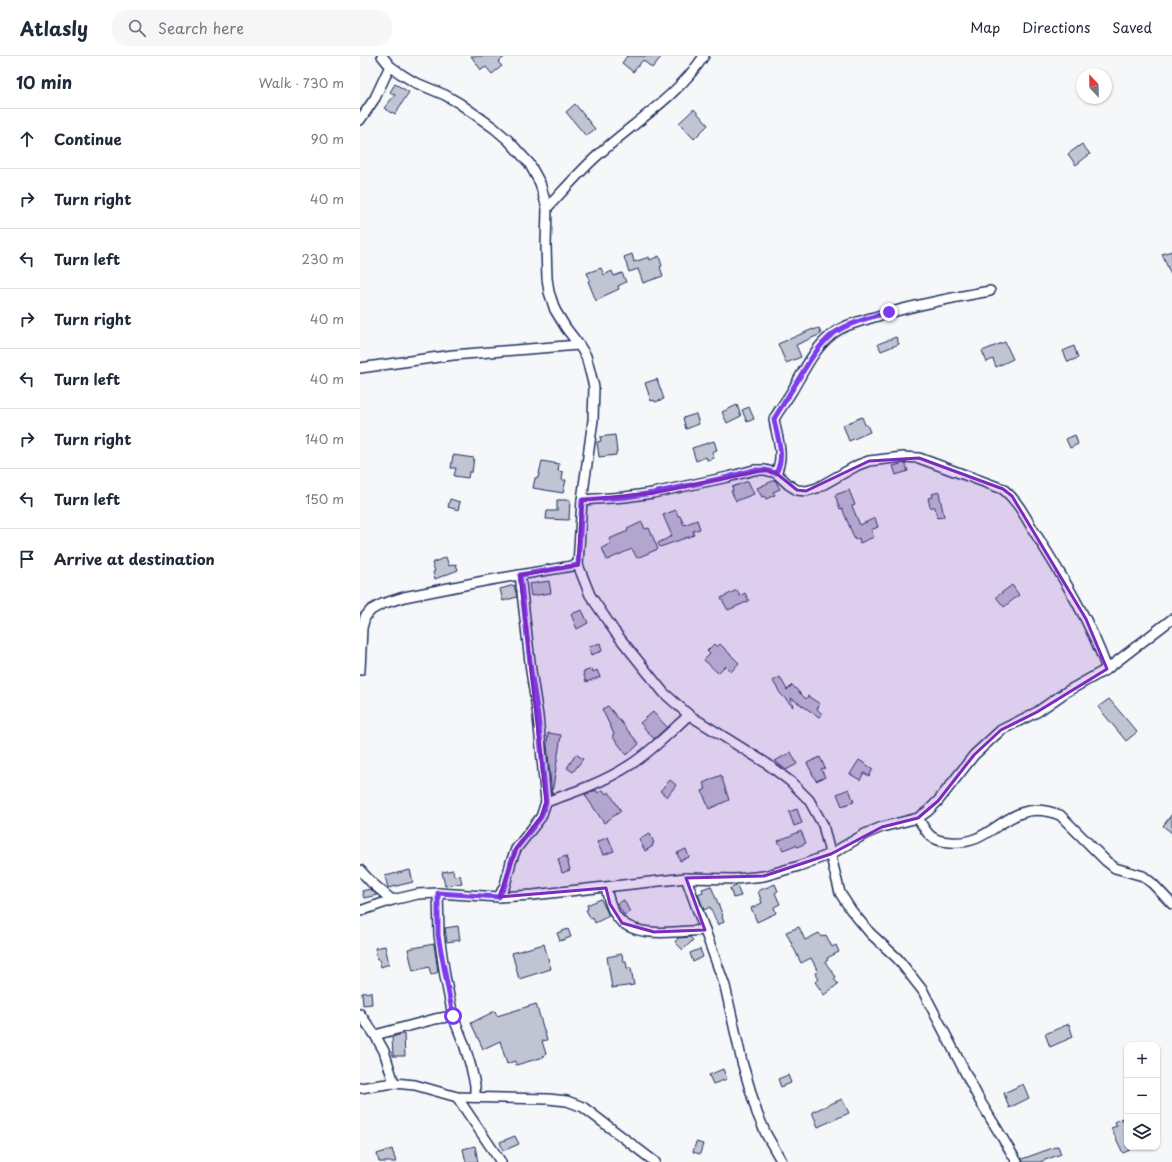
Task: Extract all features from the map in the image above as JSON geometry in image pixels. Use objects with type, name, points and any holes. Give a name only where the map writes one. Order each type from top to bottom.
[{"type":"street","points":[[382,56],[390,66],[414,82],[445,95],[459,103],[508,140],[529,163],[542,190],[547,208],[546,246],[549,292],[555,310],[586,356],[594,387],[594,420],[582,500],[578,565],[590,595],[615,632],[664,693],[688,715],[766,762],[791,782],[809,800],[823,825],[840,893],[851,910],[870,933],[898,960],[922,991],[969,1081],[1017,1162]]},
{"type":"street","points":[[547,208],[597,155],[675,92],[694,71],[704,56]]},
{"type":"street","points":[[360,120],[375,98],[390,66]]},
{"type":"street","points":[[776,473],[780,465],[781,458],[779,440],[774,419],[822,343],[830,336],[859,321],[889,312],[990,291]]},
{"type":"street","points":[[360,368],[453,355],[579,345]]},
{"type":"street","points":[[582,500],[625,497],[653,493],[754,470],[765,470],[776,473],[797,490],[806,491],[817,488],[858,465],[869,461],[904,457],[920,458],[1003,489],[1012,496],[1075,600],[1097,641],[1108,669]]},
{"type":"street","points":[[360,670],[362,628],[365,617],[371,610],[382,604],[404,597],[484,581],[578,565]]},
{"type":"street","points":[[499,897],[505,885],[516,849],[541,817],[546,802],[538,716],[531,671],[520,575]]},
{"type":"street","points":[[360,610],[371,610]]},
{"type":"street","points":[[360,911],[392,900],[418,894],[438,893],[499,897],[606,888],[686,878],[735,879],[764,876],[799,866],[831,854],[866,834],[882,827],[918,818],[928,812],[974,755],[1001,730],[1037,712],[1066,692],[1108,669],[1172,619]]},
{"type":"street","points":[[546,802],[579,791],[631,765],[657,744],[688,715]]},
{"type":"street","points":[[918,818],[933,839],[955,843],[967,842],[980,837],[1020,814],[1031,811],[1052,812],[1060,815],[1106,862],[1115,868],[1143,876],[1154,884],[1172,904]]},
{"type":"street","points":[[360,870],[371,882],[392,900]]},
{"type":"street","points":[[686,878],[725,986],[742,1062],[757,1112],[766,1134],[782,1162]]},
{"type":"street","points":[[606,888],[610,904],[615,915],[622,923],[654,932],[705,930]]},
{"type":"street","points":[[438,893],[438,935],[453,1016],[471,1067],[475,1097]]},
{"type":"street","points":[[360,1014],[375,1035],[384,1052],[394,1083]]},
{"type":"street","points":[[375,1035],[453,1016]]},
{"type":"street","points":[[360,1088],[394,1083],[416,1086],[457,1097],[548,1099],[567,1101],[583,1107],[655,1162]]},
{"type":"street","points":[[457,1097],[501,1162]]},
{"type":"highlighted area","points":[[919,458],[1003,489],[1012,496],[1086,619],[1107,669],[1037,712],[1001,730],[974,755],[938,801],[918,818],[882,827],[831,854],[764,876],[686,878],[705,930],[654,932],[622,923],[610,904],[606,888],[499,897],[516,849],[541,817],[546,802],[520,575],[578,565],[582,500],[653,493],[765,470],[776,473],[797,490],[806,491],[869,461]]},
{"type":"building","points":[[471,56],[506,56],[498,62],[502,66],[492,74],[486,67],[481,70]]},
{"type":"building","points":[[627,56],[662,56],[652,68],[643,60],[633,72],[622,63]]},
{"type":"building","points":[[395,84],[409,92],[395,114],[384,108],[395,95],[390,92]]},
{"type":"building","points":[[575,104],[595,129],[586,136],[566,112]]},
{"type":"building","points":[[694,109],[708,125],[694,139],[679,123]]},
{"type":"building","points":[[1082,144],[1090,154],[1076,165],[1068,154]]},
{"type":"building","points":[[1172,251],[1172,275],[1171,275],[1162,254]]},
{"type":"building","points":[[632,254],[634,262],[649,257],[650,260],[659,256],[663,276],[643,283],[638,269],[629,272],[624,257]]},
{"type":"building","points":[[601,268],[604,275],[612,271],[614,276],[622,273],[626,282],[618,286],[619,289],[596,301],[588,281],[590,280],[587,273]]},
{"type":"building","points":[[819,328],[821,334],[796,345],[801,357],[786,363],[778,344],[813,329]]},
{"type":"building","points":[[896,337],[899,344],[881,351],[878,344]]},
{"type":"building","points":[[1005,342],[1013,359],[996,367],[993,359],[987,362],[982,351]]},
{"type":"building","points":[[1074,346],[1078,358],[1068,362],[1063,351]]},
{"type":"building","points":[[657,379],[664,399],[655,402],[654,400],[651,401],[645,383]]},
{"type":"building","points":[[737,405],[741,416],[727,423],[722,412]]},
{"type":"building","points":[[749,407],[754,419],[747,422],[742,410]]},
{"type":"building","points":[[696,414],[699,424],[686,429],[683,418]]},
{"type":"building","points":[[862,417],[870,432],[849,441],[843,425]]},
{"type":"building","points":[[615,435],[616,455],[599,457],[597,442],[601,441],[600,437]]},
{"type":"building","points":[[1075,435],[1078,444],[1070,448],[1066,439]]},
{"type":"building","points":[[714,441],[717,450],[712,452],[714,458],[707,460],[706,457],[696,461],[692,448]]},
{"type":"building","points":[[453,455],[474,458],[472,472],[469,472],[468,478],[454,476],[456,468],[451,468]]},
{"type":"building","points":[[542,461],[559,464],[558,471],[563,472],[562,480],[566,480],[563,493],[533,488],[535,478],[538,478]]},
{"type":"building","points":[[905,463],[908,471],[896,475],[893,466]]},
{"type":"building","points":[[775,480],[780,489],[773,492],[775,495],[766,499],[764,496],[762,497],[757,488]]},
{"type":"building","points":[[748,481],[754,494],[736,501],[731,491],[733,491],[732,487]]},
{"type":"building","points":[[849,490],[855,505],[852,506],[860,525],[875,518],[878,527],[871,530],[874,537],[860,543],[859,538],[855,540],[835,495]]},
{"type":"building","points":[[939,492],[944,517],[937,518],[935,507],[930,507],[928,498],[933,497],[932,494]]},
{"type":"building","points":[[450,499],[460,502],[458,510],[448,507]]},
{"type":"building","points":[[557,500],[570,500],[569,520],[546,519],[547,511],[557,511]]},
{"type":"building","points":[[676,510],[684,525],[697,520],[700,529],[693,531],[694,535],[660,547],[658,543],[672,536],[663,515]]},
{"type":"building","points":[[642,522],[645,529],[649,528],[658,549],[637,558],[632,549],[607,560],[602,548],[611,543],[609,539],[628,531],[627,529]]},
{"type":"building","points":[[446,557],[449,566],[456,564],[458,570],[435,579],[433,572],[435,571],[432,563]]},
{"type":"building","points":[[549,581],[551,593],[531,596],[529,584]]},
{"type":"building","points":[[514,585],[517,597],[503,601],[500,589]]},
{"type":"building","points":[[1012,585],[1019,595],[1004,607],[996,597]]},
{"type":"building","points":[[737,590],[740,596],[745,593],[749,601],[728,610],[721,598]]},
{"type":"building","points":[[582,610],[588,623],[577,629],[571,614]]},
{"type":"building","points":[[600,643],[602,651],[591,655],[589,647]]},
{"type":"building","points":[[714,644],[717,647],[720,644],[739,663],[731,672],[725,666],[718,673],[704,660],[710,654],[707,651]]},
{"type":"building","points":[[592,669],[593,672],[597,670],[600,677],[586,682],[583,672]]},
{"type":"building","points":[[780,677],[787,690],[792,685],[806,699],[808,696],[820,704],[817,709],[822,714],[819,717],[791,698],[793,707],[780,693],[773,681]]},
{"type":"building","points":[[1109,699],[1137,732],[1126,741],[1098,707]]},
{"type":"building","points":[[608,706],[639,744],[627,755],[612,736],[614,734],[602,709]]},
{"type":"building","points":[[653,712],[667,727],[654,739],[640,723]]},
{"type":"building","points":[[548,733],[561,735],[552,794],[547,744]]},
{"type":"building","points":[[791,752],[797,764],[786,770],[775,761]]},
{"type":"building","points":[[576,754],[583,759],[573,772],[567,768]]},
{"type":"building","points":[[820,757],[825,768],[821,769],[825,777],[816,781],[807,763]]},
{"type":"building","points":[[859,760],[873,769],[869,776],[864,773],[860,780],[850,774]]},
{"type":"building","points":[[721,775],[729,800],[709,809],[702,791],[706,789],[703,783]]},
{"type":"building","points":[[670,780],[676,785],[667,797],[660,791]]},
{"type":"building","points":[[849,789],[854,802],[842,806],[837,794]]},
{"type":"building","points":[[596,790],[598,793],[603,790],[606,794],[609,792],[621,811],[604,823],[585,795]]},
{"type":"building","points":[[797,809],[802,823],[794,826],[789,812]]},
{"type":"building","points":[[1172,814],[1172,833],[1163,826]]},
{"type":"building","points":[[801,831],[806,843],[797,847],[796,845],[783,850],[778,841]]},
{"type":"building","points":[[650,834],[654,843],[652,844],[653,846],[645,851],[639,839]]},
{"type":"building","points":[[608,837],[614,851],[603,855],[597,842]]},
{"type":"building","points":[[686,849],[689,857],[680,861],[677,853]]},
{"type":"building","points":[[566,856],[570,870],[562,873],[558,859]]},
{"type":"building","points":[[410,870],[413,882],[388,888],[385,876]]},
{"type":"building","points":[[453,870],[454,876],[460,875],[462,883],[445,886],[442,872]]},
{"type":"building","points":[[775,884],[778,891],[775,893],[780,904],[774,907],[776,913],[757,922],[751,908],[762,903],[758,891]]},
{"type":"building","points":[[711,886],[723,916],[724,922],[718,925],[710,907],[704,910],[698,894],[703,892],[702,889]]},
{"type":"building","points":[[737,886],[741,896],[733,898],[730,888]]},
{"type":"building","points":[[370,889],[377,895],[364,898],[362,891]]},
{"type":"building","points":[[601,899],[609,916],[595,923],[593,918],[591,919],[586,910],[588,909],[587,905]]},
{"type":"building","points":[[624,900],[630,912],[624,915],[617,904]]},
{"type":"building","points":[[458,926],[460,940],[447,942],[445,928]]},
{"type":"building","points":[[799,927],[805,940],[819,933],[821,937],[826,935],[832,947],[836,945],[839,952],[827,958],[828,960],[825,962],[836,977],[834,979],[838,984],[824,995],[815,982],[819,979],[815,973],[818,971],[811,958],[801,963],[786,932]]},
{"type":"building","points":[[568,929],[571,937],[560,941],[557,933]]},
{"type":"building","points":[[690,937],[693,940],[683,950],[675,942],[678,938]]},
{"type":"building","points":[[434,944],[438,972],[431,975],[429,967],[413,971],[408,949]]},
{"type":"building","points":[[544,944],[551,969],[519,979],[512,953]]},
{"type":"building","points":[[385,946],[389,964],[381,967],[379,959],[377,959],[375,948]]},
{"type":"building","points":[[700,949],[703,957],[693,962],[690,953]]},
{"type":"building","points":[[622,954],[623,961],[626,961],[627,968],[631,968],[634,985],[612,988],[607,957]]},
{"type":"building","points":[[371,992],[372,1004],[363,1005],[362,993]]},
{"type":"building","points":[[536,1004],[547,1040],[542,1041],[546,1054],[543,1056],[544,1057],[516,1065],[515,1061],[507,1064],[500,1041],[483,1049],[471,1023],[495,1011],[497,1016]]},
{"type":"building","points":[[1069,1024],[1073,1037],[1050,1047],[1045,1034]]},
{"type":"building","points":[[404,1034],[405,1056],[393,1056],[392,1037]]},
{"type":"building","points":[[723,1069],[727,1079],[713,1084],[709,1075]]},
{"type":"building","points":[[788,1075],[791,1083],[781,1087],[778,1079]]},
{"type":"building","points":[[1023,1084],[1029,1098],[1009,1108],[1004,1093]]},
{"type":"building","points":[[842,1099],[849,1113],[818,1127],[812,1112]]},
{"type":"building","points":[[1122,1118],[1124,1122],[1124,1150],[1130,1150],[1123,1153],[1111,1128],[1117,1126],[1115,1122]]},
{"type":"building","points":[[515,1136],[519,1144],[503,1151],[500,1142]]},
{"type":"building","points":[[696,1142],[703,1144],[700,1154],[693,1152]]},
{"type":"building","points":[[475,1146],[478,1162],[466,1162],[463,1149]]},
{"type":"building","points":[[1058,1146],[1061,1154],[1040,1162],[1023,1162],[1022,1159]]},
{"type":"building","points":[[392,1149],[396,1162],[379,1162],[377,1154]]},
{"type":"route","points":[[453,1016],[438,935],[438,893],[499,897],[505,885],[516,849],[541,817],[546,802],[538,716],[531,671],[520,575],[578,565],[582,500],[625,497],[653,493],[754,470],[765,470],[776,473],[780,465],[781,458],[779,440],[774,419],[822,343],[839,330],[859,321],[889,312]]}]
